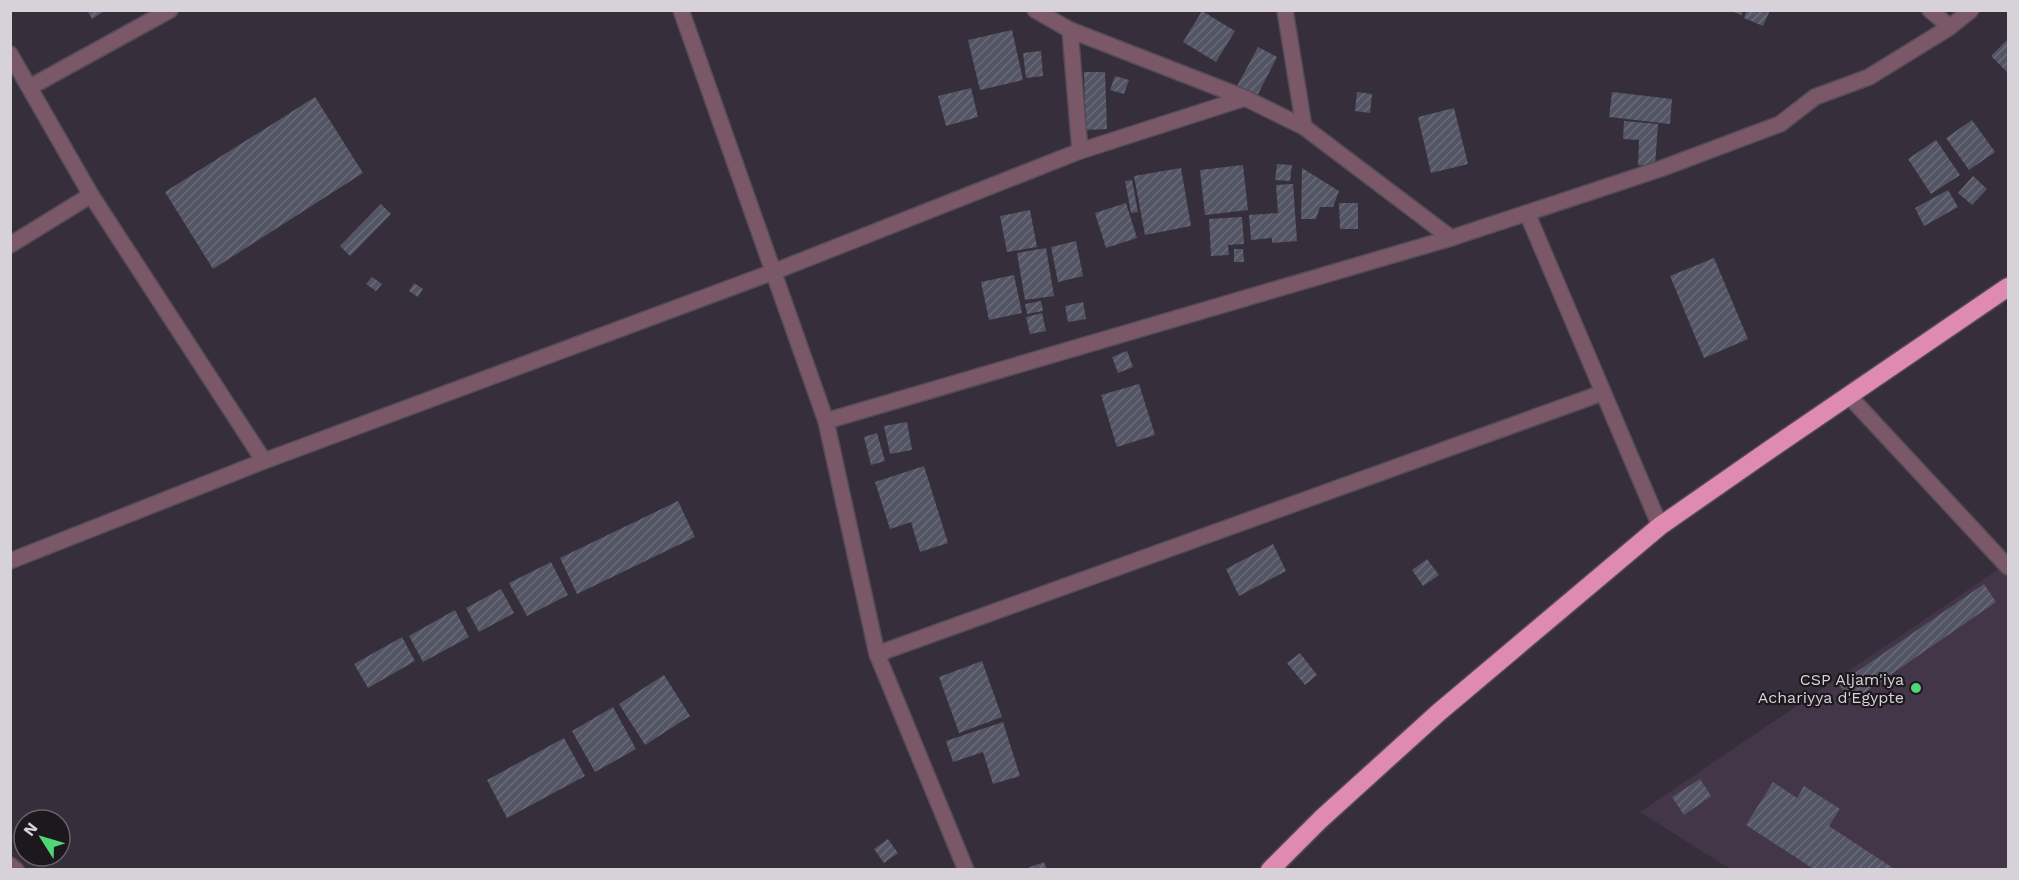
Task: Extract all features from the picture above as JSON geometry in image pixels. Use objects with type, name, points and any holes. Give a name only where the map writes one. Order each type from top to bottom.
[{"type":"highway","points":[[1270,870],[1321,819],[1438,713],[1660,526],[2008,287]]},
{"type":"street","points":[[30,87],[170,10]]},
{"type":"street","points":[[681,10],[826,421],[877,654],[966,870]]},
{"type":"street","points":[[1035,10],[1070,30],[1245,98],[1304,127],[1451,237]]},
{"type":"street","points":[[1285,10],[1304,127]]},
{"type":"street","points":[[1930,10],[1950,27]]},
{"type":"street","points":[[826,421],[1451,237],[1660,169],[1780,124],[1815,97],[1869,77],[1950,27],[1971,10]]},
{"type":"street","points":[[1070,30],[1080,151]]},
{"type":"street","points":[[10,54],[91,195],[264,461]]},
{"type":"street","points":[[10,561],[264,461],[773,272],[1080,151],[1245,98]]},
{"type":"street","points":[[10,245],[91,195]]},
{"type":"street","points":[[1527,213],[1660,526]]},
{"type":"street","points":[[877,654],[1602,393]]},
{"type":"street","points":[[1849,396],[2008,567]]},
{"type":"street","points":[[10,865],[16,870]]},
{"type":"shaded area","name":"CSP Aljam'iya Achariyya d'Egypte","points":[[2008,563],[2008,869],[1730,869],[1640,812]]},
{"type":"building","points":[[87,10],[106,10],[92,19]]},
{"type":"building","points":[[1729,10],[1743,10],[1741,15]]},
{"type":"building","points":[[1747,10],[1770,10],[1763,26],[1744,18]]},
{"type":"building","points":[[1202,11],[1235,31],[1216,62],[1183,42]]},
{"type":"building","points":[[1012,30],[1023,80],[980,90],[968,40]]},
{"type":"building","points":[[2008,39],[2008,73],[1991,56]]},
{"type":"building","points":[[1258,47],[1277,57],[1257,96],[1237,86]]},
{"type":"building","points":[[1041,51],[1043,76],[1026,78],[1023,53]]},
{"type":"building","points":[[1084,72],[1105,72],[1107,129],[1086,130]]},
{"type":"building","points":[[1115,76],[1129,80],[1124,94],[1110,90]]},
{"type":"building","points":[[971,88],[978,117],[946,126],[938,96]]},
{"type":"building","points":[[1357,92],[1372,94],[1370,113],[1355,111]]},
{"type":"building","points":[[1612,92],[1672,99],[1670,124],[1609,117]]},
{"type":"building","points":[[315,97],[363,173],[213,269],[165,192]]},
{"type":"building","points":[[1454,108],[1468,164],[1431,173],[1418,117]]},
{"type":"building","points":[[1972,120],[1995,152],[1969,170],[1946,138]]},
{"type":"building","points":[[1624,121],[1658,124],[1655,167],[1638,165],[1639,140],[1623,139]]},
{"type":"building","points":[[1936,140],[1960,175],[1931,194],[1908,159]]},
{"type":"building","points":[[1277,164],[1292,165],[1290,181],[1275,180]]},
{"type":"building","points":[[1243,165],[1248,210],[1205,215],[1200,170]]},
{"type":"building","points":[[1181,168],[1191,226],[1145,235],[1134,176]]},
{"type":"building","points":[[1302,168],[1339,191],[1333,207],[1320,207],[1316,219],[1301,219]]},
{"type":"building","points":[[1973,176],[1987,189],[1972,205],[1958,193]]},
{"type":"building","points":[[1132,180],[1138,212],[1131,213],[1125,181]]},
{"type":"building","points":[[1293,184],[1297,241],[1272,243],[1272,238],[1251,240],[1249,215],[1278,213],[1276,185]]},
{"type":"building","points":[[1948,190],[1958,207],[1924,226],[1915,208]]},
{"type":"building","points":[[1126,203],[1137,238],[1106,248],[1095,213]]},
{"type":"building","points":[[1339,203],[1358,203],[1358,229],[1340,229]]},
{"type":"building","points":[[381,204],[391,214],[350,256],[340,246]]},
{"type":"building","points":[[1030,210],[1037,247],[1007,252],[1000,216]]},
{"type":"building","points":[[1242,217],[1244,244],[1228,245],[1229,255],[1211,256],[1209,219]]},
{"type":"building","points":[[1076,241],[1083,276],[1058,282],[1051,247]]},
{"type":"building","points":[[1046,248],[1054,296],[1025,300],[1017,253]]},
{"type":"building","points":[[1234,249],[1243,249],[1244,262],[1234,262]]},
{"type":"building","points":[[1714,258],[1748,339],[1704,358],[1670,276]]},
{"type":"building","points":[[1014,275],[1022,313],[989,320],[981,282]]},
{"type":"building","points":[[372,277],[382,284],[376,291],[366,284]]},
{"type":"building","points":[[414,283],[423,289],[418,297],[409,291]]},
{"type":"building","points":[[1041,301],[1043,311],[1027,314],[1025,304]]},
{"type":"building","points":[[1083,302],[1086,319],[1068,322],[1065,306]]},
{"type":"building","points":[[1042,313],[1046,331],[1030,334],[1026,317]]},
{"type":"building","points":[[1127,351],[1133,367],[1118,373],[1112,357]]},
{"type":"building","points":[[1139,384],[1155,435],[1117,447],[1101,395]]},
{"type":"building","points":[[907,422],[912,450],[890,454],[884,426]]},
{"type":"building","points":[[877,433],[885,461],[871,465],[864,437]]},
{"type":"building","points":[[924,466],[948,543],[920,552],[911,522],[890,529],[875,482]]},
{"type":"building","points":[[678,501],[695,537],[577,594],[560,558]]},
{"type":"building","points":[[1273,544],[1286,571],[1239,596],[1226,569]]},
{"type":"building","points":[[1427,559],[1439,575],[1423,586],[1412,570]]},
{"type":"building","points":[[551,562],[568,595],[527,616],[509,583]]},
{"type":"building","points":[[1984,584],[1996,602],[1851,702],[1839,684]]},
{"type":"building","points":[[501,589],[514,613],[479,632],[466,608]]},
{"type":"building","points":[[455,610],[469,637],[423,662],[409,636]]},
{"type":"building","points":[[402,637],[415,661],[368,688],[354,664]]},
{"type":"building","points":[[1300,653],[1317,675],[1305,685],[1287,663]]},
{"type":"building","points":[[982,661],[1002,717],[959,733],[939,677]]},
{"type":"building","points":[[664,675],[690,716],[645,745],[619,704]]},
{"type":"building","points":[[613,707],[636,749],[595,772],[572,731]]},
{"type":"building","points":[[1003,722],[1020,776],[993,784],[983,752],[953,762],[946,741]]},
{"type":"building","points":[[564,738],[585,776],[507,818],[487,780]]},
{"type":"building","points":[[1700,779],[1711,796],[1684,815],[1672,797]]},
{"type":"building","points":[[1773,782],[1797,798],[1804,786],[1840,809],[1829,826],[1896,870],[1815,870],[1746,825]]},
{"type":"building","points":[[888,839],[898,853],[884,863],[874,849]]},
{"type":"building","points":[[1044,862],[1047,870],[1025,870],[1025,869]]},
{"type":"place","name":"CSP Aljam'iya Achariyya d'Egypte","points":[[1916,688]]}]
